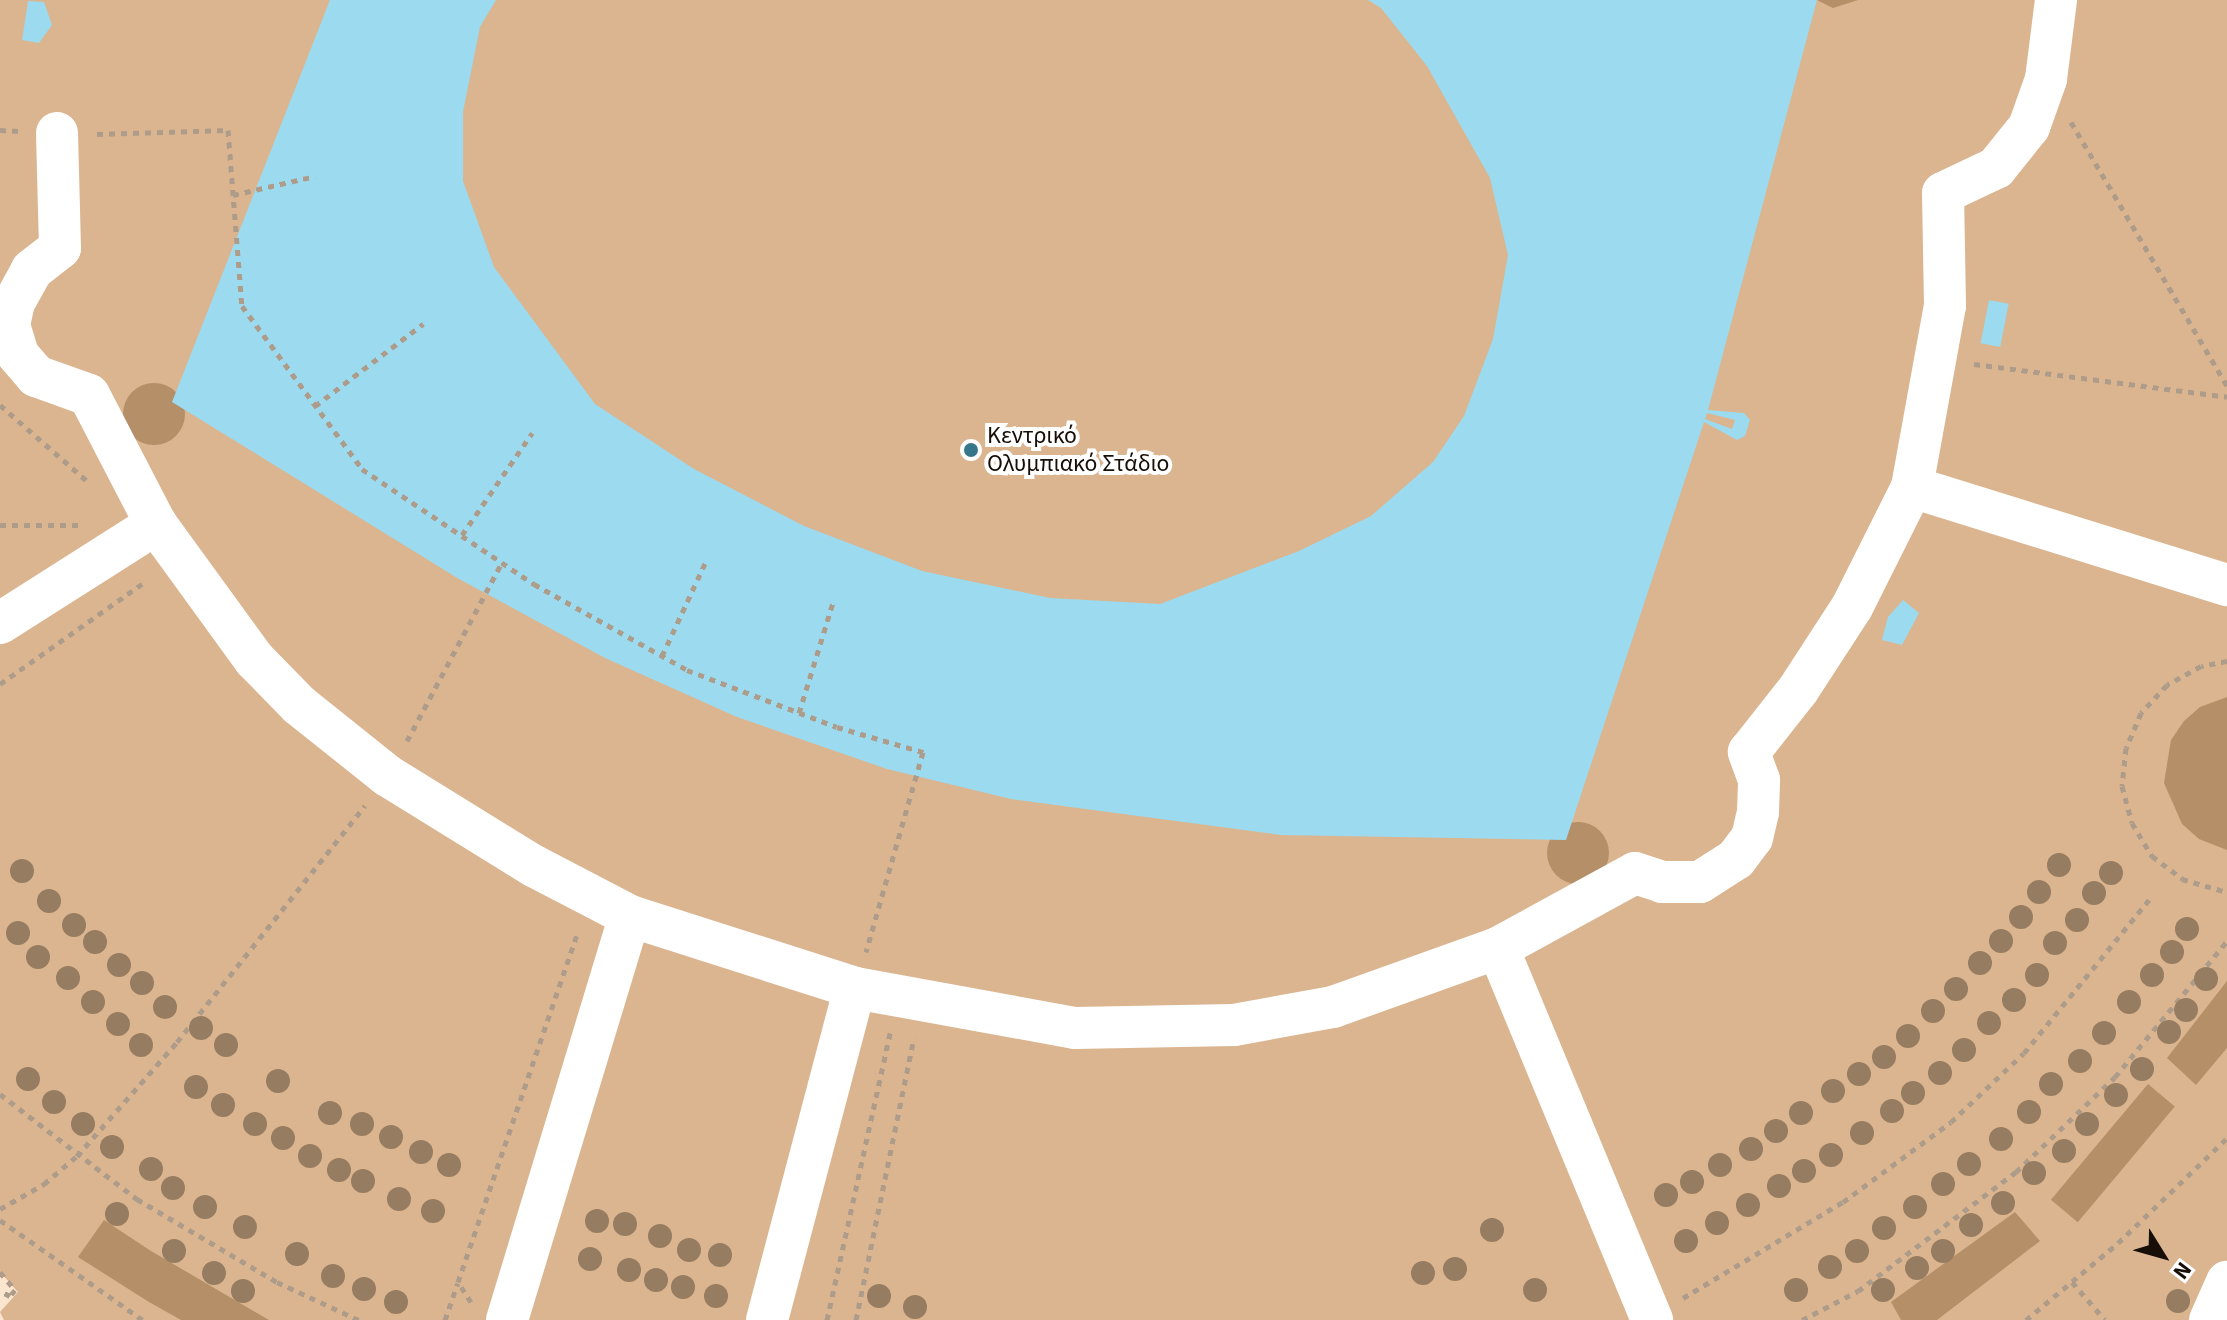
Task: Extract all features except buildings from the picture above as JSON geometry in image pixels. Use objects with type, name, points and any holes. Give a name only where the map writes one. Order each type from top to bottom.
[{"type":"street","points":[[75,134],[60,248],[32,270],[14,302],[9,325],[18,355],[36,376],[89,395],[167,541],[263,668],[299,705],[388,776],[590,897],[630,916],[855,988],[1075,1028],[1234,1025],[1333,1007],[1498,948],[1635,873],[1662,882],[1700,882],[1736,859],[1752,838],[1758,812],[1759,780],[1749,752],[1798,690],[1852,607],[1912,487],[1938,359],[1945,306],[1943,193],[1996,168],[2029,127],[2046,79],[2056,0]]},
{"type":"street","points":[[1912,487],[2227,585]]},
{"type":"street","points":[[0,623],[167,541]]},
{"type":"street","points":[[491,1314],[630,916]]},
{"type":"street","points":[[1498,948],[1651,1317]]},
{"type":"street","points":[[767,1320],[855,988]]},
{"type":"street","points":[[2210,1320],[2227,1282]]},
{"type":"path","points":[[2046,79],[2227,386]]},
{"type":"path","points":[[75,134],[228,130],[242,306],[362,469],[502,562],[662,656],[799,713],[923,752],[855,988]]},
{"type":"path","points":[[233,195],[315,176]]},
{"type":"path","points":[[315,406],[423,324]]},
{"type":"path","points":[[1938,359],[2227,397]]},
{"type":"path","points":[[0,405],[96,488]]},
{"type":"path","points":[[462,535],[532,433]]},
{"type":"path","points":[[0,684],[167,541]]},
{"type":"path","points":[[662,656],[706,561]]},
{"type":"path","points":[[0,1209],[44,1184],[77,1156],[177,1042],[388,776],[502,562]]},
{"type":"path","points":[[799,713],[834,599]]},
{"type":"path","points":[[2227,661],[2201,666],[2167,685],[2141,713],[2126,748],[2122,786],[2132,823],[2152,856],[2182,879],[2227,892]]},
{"type":"path","points":[[445,1320],[590,897]]},
{"type":"path","points":[[1651,1317],[1735,1270],[1843,1202],[1951,1122],[2024,1053],[2149,900]]},
{"type":"path","points":[[1802,1320],[1858,1291],[2016,1172],[2115,1077],[2227,941]]},
{"type":"path","points":[[827,1320],[899,997]]},
{"type":"path","points":[[0,1094],[137,1199],[264,1275],[359,1320]]},
{"type":"path","points":[[2026,1320],[2072,1282],[2227,1138]]},
{"type":"path","points":[[0,1220],[143,1320]]},
{"type":"path","points":[[0,1272],[15,1290],[10,1296],[0,1291]]},
{"type":"path","points":[[458,1282],[491,1314]]},
{"type":"path","points":[[2072,1282],[2105,1320]]},
{"type":"shaded area","points":[[0,0],[2227,0],[2227,1320],[4,1320],[0,1312],[18,1292],[0,1272]]},
{"type":"shaded area","points":[[1817,0],[1858,0],[1833,8]]},
{"type":"shaded area","points":[[154,383],[166,385],[176,392],[183,402],[183,426],[176,436],[166,443],[154,445],[142,443],[132,436],[125,426],[123,414],[125,402],[132,392],[142,385]]},
{"type":"shaded area","points":[[2227,697],[2227,850],[2199,839],[2182,824],[2164,783],[2171,740],[2184,721],[2200,707]]},
{"type":"shaded area","points":[[1578,822],[1590,824],[1600,831],[1607,841],[1607,865],[1600,875],[1590,882],[1578,884],[1566,882],[1556,875],[1549,865],[1547,853],[1549,841],[1556,831],[1566,824]]},
{"type":"shaded area","points":[[2227,981],[2227,1048],[2196,1085],[2167,1058]]},
{"type":"shaded area","points":[[2148,1084],[2175,1106],[2078,1222],[2051,1200]]},
{"type":"shaded area","points":[[2015,1212],[2040,1241],[1937,1320],[1901,1320],[1891,1302]]},
{"type":"shaded area","points":[[104,1220],[269,1320],[181,1320],[149,1302],[78,1257]]},
{"type":"place","name":"Κεντρικό Ολυμπιακό Στάδιο","points":[[971,450]]}]
